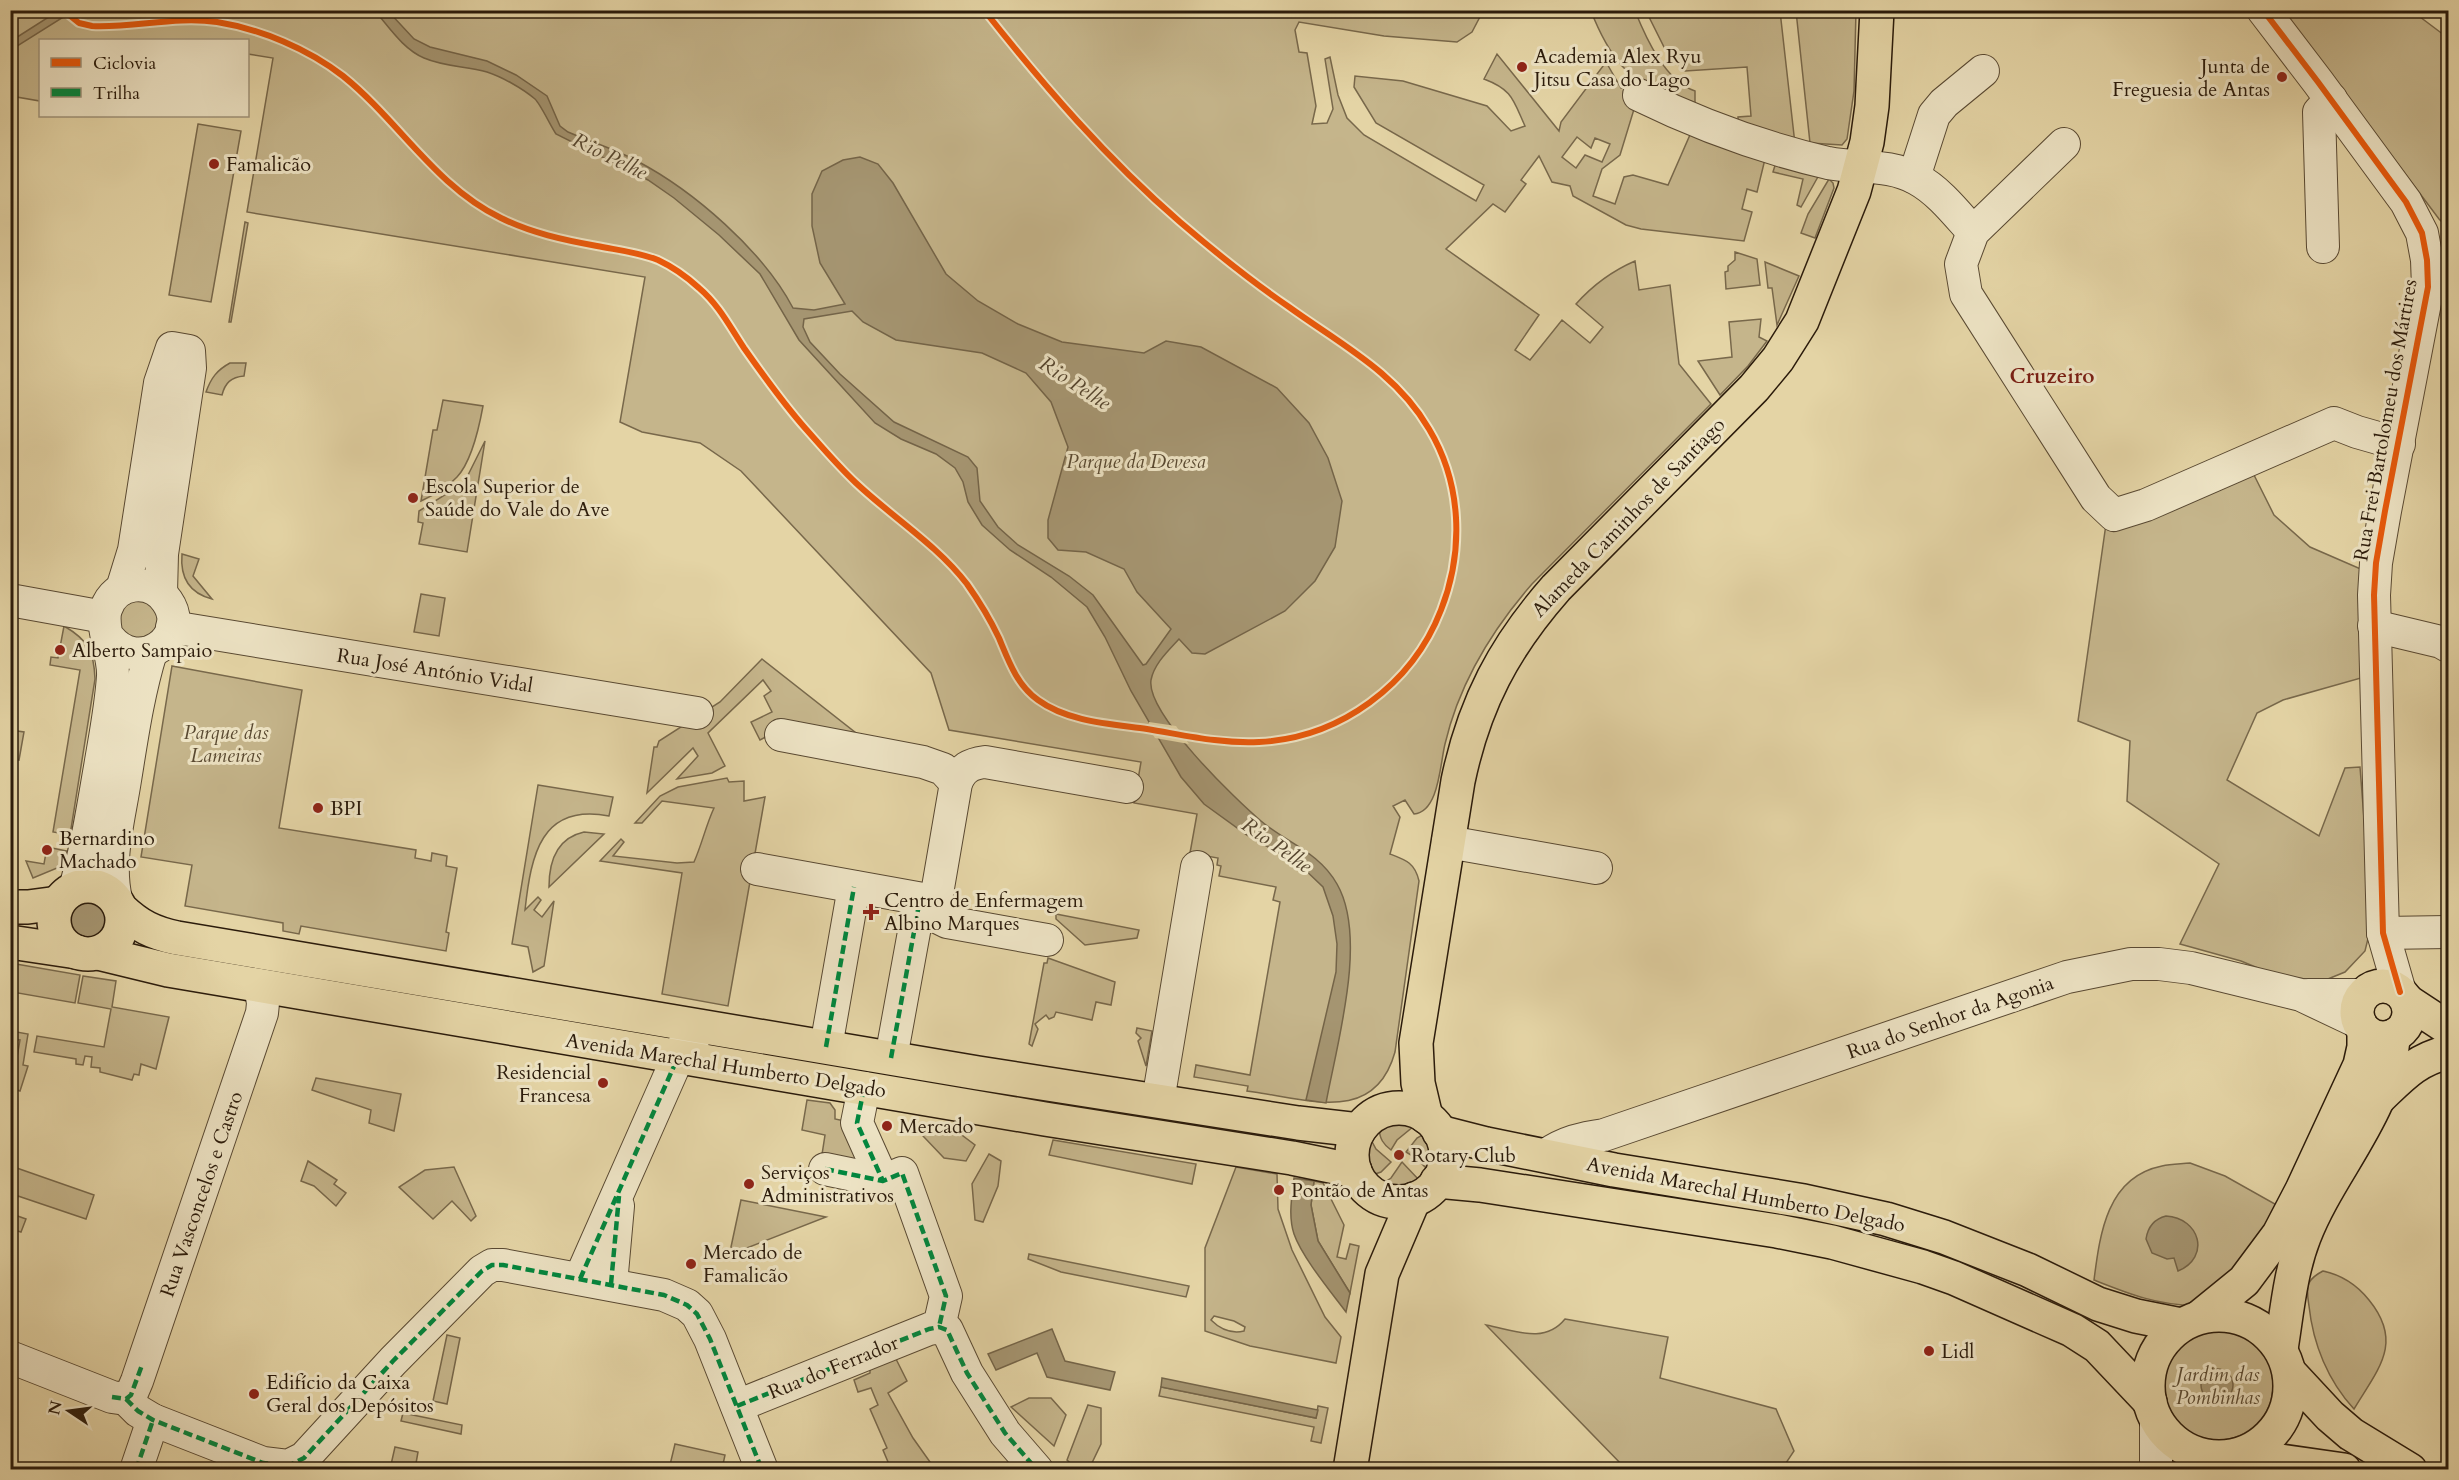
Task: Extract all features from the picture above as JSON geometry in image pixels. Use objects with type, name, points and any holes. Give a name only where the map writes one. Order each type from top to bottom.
[{"type":"main road","name":"Alameda Caminhos de Santiago","points":[[1432,1124],[1418,1083],[1416,1043],[1465,747],[1487,688],[1512,643],[1556,588],[1755,388],[1778,359],[1802,321],[1845,219],[1861,167],[1872,106],[1877,10]]},
{"type":"main road","points":[[10,907],[28,907],[67,896],[86,885],[98,886],[108,891],[119,904],[123,920],[121,931],[108,948],[87,953],[66,946],[59,938],[54,927],[54,915],[67,896]]},
{"type":"main road","name":"Avenida Marechal Humberto Delgado","points":[[119,904],[137,925],[154,933],[177,938],[1299,1124],[1369,1121]]},
{"type":"main road","name":"Avenida Marechal Humberto Delgado","points":[[10,942],[87,953],[168,970],[678,1057],[1292,1158],[1364,1183]]},
{"type":"main road","points":[[2382,1012],[2448,1028]]},
{"type":"main road","points":[[2382,1012],[2448,1052]]},
{"type":"main road","points":[[2228,1460],[2257,1446],[2273,1432],[2284,1414],[2290,1394],[2285,1361],[2292,1272],[2304,1235],[2378,1099],[2392,1052],[2382,1012]]},
{"type":"main road","points":[[2344,1470],[2228,1460],[2186,1449],[2169,1436],[2153,1411],[2148,1384],[2157,1350],[2168,1336],[2244,1281],[2279,1234],[2360,1065],[2364,1047],[2382,1012]]},
{"type":"main road","name":"Alameda Caminhos de Santiago","points":[[1369,1121],[1400,1080],[1416,1043]]},
{"type":"main road","points":[[2378,1099],[2409,1069],[2428,1057],[2448,1052]]},
{"type":"main road","points":[[1350,1470],[1382,1274],[1445,1158],[1445,1146],[1432,1124],[1418,1112],[1398,1108],[1369,1121],[1354,1143],[1352,1157],[1364,1183],[1382,1274]]},
{"type":"main road","name":"Avenida Marechal Humberto Delgado","points":[[1432,1124],[1486,1144],[1614,1170],[1804,1202],[1886,1219],[1944,1237],[2028,1270],[2098,1304],[2136,1316],[2191,1321]]},
{"type":"main road","points":[[1364,1183],[1397,1202],[1426,1190]]},
{"type":"main road","name":"Avenida Marechal Humberto Delgado","points":[[1426,1190],[1480,1185],[1777,1231],[1894,1258],[1954,1278],[2072,1330],[2097,1346],[2153,1411]]},
{"type":"main road","points":[[2290,1296],[2295,1326],[2330,1416]]},
{"type":"main road","points":[[2191,1321],[2224,1314],[2247,1319],[2266,1332],[2285,1361],[2330,1416],[2358,1439],[2410,1470]]},
{"type":"street","name":"Rua Frei Bartolomeu dos Mártires","points":[[2263,10],[2435,238],[2427,260],[2428,287],[2376,563],[2374,626],[2383,933],[2371,974],[2382,1012]]},
{"type":"street","points":[[1914,177],[1934,115],[1944,103],[1983,71]]},
{"type":"street","points":[[1639,95],[1692,118],[1775,148],[1829,163],[1883,167],[1914,177],[1931,188],[1973,232]]},
{"type":"street","points":[[2323,247],[2319,112],[2331,99]]},
{"type":"street","points":[[2064,144],[1973,232],[1961,264],[1966,294],[2096,498],[2114,515],[2146,505],[2334,423],[2399,444]]},
{"type":"street","points":[[122,589],[134,549],[160,383],[172,348],[189,351],[190,368],[162,554],[161,593]]},
{"type":"street","points":[[10,600],[106,627],[123,651],[132,654],[151,652],[161,646],[172,627],[173,614],[169,602],[161,593],[146,586],[138,585],[122,589],[110,600],[106,627],[113,672],[111,697],[88,836],[67,896]]},
{"type":"street","points":[[2374,626],[2441,642],[2448,646]]},
{"type":"street","name":"Rua José António Vidal","points":[[172,627],[697,713]]},
{"type":"street","points":[[119,904],[112,869],[115,841],[138,702],[151,652]]},
{"type":"street","points":[[781,735],[923,762],[943,769],[956,783]]},
{"type":"street","points":[[891,1058],[956,783],[965,768],[974,763],[986,762],[1127,787]]},
{"type":"street","points":[[1448,842],[1596,868]]},
{"type":"street","points":[[1158,1101],[1197,867]]},
{"type":"street","points":[[757,869],[927,900],[939,918],[947,922],[1047,940]]},
{"type":"street","points":[[826,1047],[854,887]]},
{"type":"street","points":[[2383,933],[2448,932]]},
{"type":"street","name":"Rua do Senhor da Agonia","points":[[1546,1155],[1578,1139],[1604,1135],[1976,1007],[2067,977],[2122,965],[2159,964],[2191,968],[2382,1012]]},
{"type":"street","name":"Rua Vasconcelos e Castro","points":[[126,1400],[131,1395],[137,1381],[262,1014],[260,986]]},
{"type":"street","points":[[580,1278],[684,1045],[696,1035],[716,1028]]},
{"type":"street","points":[[864,1088],[857,1123],[883,1181]]},
{"type":"street","points":[[825,1169],[883,1181],[902,1173],[946,1296],[934,1328],[947,1330],[967,1373],[1005,1433],[1037,1470]]},
{"type":"street","points":[[611,1284],[619,1190]]},
{"type":"street","points":[[10,1357],[112,1397],[126,1400],[153,1420],[263,1463],[288,1466],[304,1458],[425,1327],[482,1271],[492,1265],[580,1278],[664,1295],[687,1305],[697,1314],[710,1339],[762,1470]]},
{"type":"street","name":"Rua do Ferrador","points":[[737,1406],[934,1328]]},
{"type":"street","points":[[2153,1411],[2156,1470]]},
{"type":"street","points":[[136,1470],[153,1420]]},
{"type":"green space","name":"Parque da Devesa","points":[[10,11],[1483,11],[1472,32],[1457,42],[1384,36],[1299,22],[1295,30],[1299,52],[1307,53],[1316,106],[1312,124],[1327,123],[1333,109],[1325,59],[1330,57],[1338,95],[1347,118],[1364,135],[1476,201],[1484,185],[1376,123],[1354,87],[1355,76],[1403,81],[1487,106],[1511,131],[1525,126],[1511,97],[1501,87],[1484,79],[1497,54],[1559,131],[1561,122],[1606,62],[1621,88],[1634,90],[1635,106],[1620,155],[1602,169],[1593,196],[1615,204],[1624,177],[1633,175],[1668,185],[1693,128],[1766,155],[1757,192],[1747,189],[1742,209],[1752,212],[1744,241],[1641,229],[1626,225],[1573,196],[1570,186],[1552,182],[1539,156],[1521,180],[1526,184],[1505,212],[1493,204],[1446,249],[1539,315],[1515,350],[1530,360],[1562,320],[1590,343],[1603,327],[1576,304],[1618,269],[1635,261],[1639,290],[1670,285],[1679,364],[1711,404],[1532,584],[1517,602],[1491,639],[1468,679],[1451,722],[1437,786],[1429,805],[1414,814],[1405,800],[1393,806],[1400,817],[1390,854],[1409,863],[1415,870],[1419,881],[1395,1052],[1385,1075],[1372,1090],[1356,1098],[1338,1102],[1318,1102],[1247,1091],[1248,1086],[1194,1077],[1196,1065],[1250,1075],[1280,902],[1273,900],[1276,887],[1219,876],[1221,866],[1217,865],[1218,858],[1190,853],[1197,814],[1134,803],[1141,762],[949,730],[931,673],[741,471],[700,443],[642,432],[620,422],[645,277],[247,212],[273,58],[249,54],[249,39],[39,39],[39,101],[11,96]],"holes":[[[1577,137],[1591,148],[1595,138],[1610,144],[1602,162],[1585,155],[1576,168],[1562,157]]]},
{"type":"green space","points":[[1591,11],[1635,11],[1651,46],[1666,68],[1684,86],[1695,91],[1695,109],[1635,80],[1613,54]]},
{"type":"green space","points":[[1646,11],[1780,11],[1795,144],[1738,122],[1738,117],[1751,116],[1747,67],[1685,71],[1667,53]]},
{"type":"green space","points":[[1796,11],[1856,11],[1854,91],[1847,139],[1842,145],[1810,143]]},
{"type":"green space","points":[[2283,11],[2412,11],[2448,38],[2448,228],[2439,219]]},
{"type":"green space","points":[[198,124],[241,131],[211,302],[169,295]]},
{"type":"green space","points":[[1777,159],[1819,175],[1801,207],[1797,205],[1803,179],[1773,172]]},
{"type":"green space","points":[[1829,179],[1834,188],[1815,238],[1801,233],[1808,214]]},
{"type":"green space","points":[[245,222],[248,223],[231,322],[229,322]]},
{"type":"green space","points":[[1735,252],[1757,259],[1760,285],[1726,289],[1725,272],[1735,260]]},
{"type":"green space","points":[[1765,262],[1799,276],[1777,325],[1772,288],[1768,288]]},
{"type":"green space","points":[[1761,319],[1759,337],[1767,341],[1748,366],[1720,395],[1698,361],[1732,357],[1729,322]]},
{"type":"green space","points":[[230,363],[246,363],[244,376],[229,381],[222,395],[206,392],[215,375]]},
{"type":"green space","points":[[443,400],[483,406],[474,444],[462,470],[445,488],[421,501],[433,430],[437,430]]},
{"type":"green space","points":[[485,441],[467,552],[419,544],[423,523],[418,522],[419,511],[464,483]]},
{"type":"green space","points":[[2253,473],[2274,515],[2310,547],[2363,570],[2361,678],[2283,700],[2257,713],[2227,780],[2319,836],[2345,768],[2360,767],[2372,922],[2365,951],[2345,972],[2323,981],[2270,973],[2241,961],[2180,944],[2219,864],[2127,801],[2130,741],[2078,721],[2106,524]]},
{"type":"green space","points":[[182,554],[199,559],[193,576],[212,599],[197,593],[188,583],[183,570]]},
{"type":"green space","points":[[421,594],[445,598],[439,636],[414,632]]},
{"type":"green space","points":[[134,596],[157,607],[158,627],[143,640],[124,637],[115,613]]},
{"type":"green space","points":[[64,626],[79,636],[88,647],[93,661],[95,679],[70,835],[53,832],[80,670],[50,665],[51,657],[58,658]]},
{"type":"green space","points":[[762,659],[856,733],[777,731],[760,740],[751,722],[772,712],[764,696],[771,691],[763,680],[708,733],[725,766],[712,773],[677,779],[698,756],[693,748],[647,793],[654,747],[657,747],[659,741],[720,702]]},
{"type":"green space","name":"Parque das Lameiras","points":[[172,666],[302,690],[279,828],[416,850],[415,858],[431,861],[432,853],[447,856],[446,866],[457,868],[446,932],[449,933],[446,951],[301,926],[299,934],[283,931],[283,923],[185,906],[192,865],[141,857]]},
{"type":"green space","points":[[10,730],[24,732],[19,760],[11,758]]},
{"type":"green space","points":[[727,778],[729,782],[744,781],[744,801],[765,797],[728,1006],[662,994],[682,873],[600,861],[621,839],[624,842],[613,856],[677,863],[694,862],[714,808],[662,801],[642,823],[635,823],[660,796],[678,787]]},
{"type":"green space","points":[[538,785],[613,797],[609,816],[586,814],[568,817],[554,826],[536,853],[525,910],[538,897],[541,900],[534,910],[542,917],[554,901],[544,966],[533,972],[528,947],[512,944]]},
{"type":"green space","points":[[584,832],[604,834],[549,887],[556,852],[567,840]]},
{"type":"green space","points":[[47,847],[67,851],[62,866],[33,878],[26,861],[44,864]]},
{"type":"green space","points":[[1056,914],[1139,930],[1137,938],[1085,945],[1056,919]]},
{"type":"green space","points":[[1048,958],[1115,982],[1111,1005],[1096,1002],[1092,1020],[1056,1012],[1054,1017],[1049,1019],[1046,1015],[1035,1024],[1038,1029],[1032,1046],[1029,1044],[1044,963],[1047,963]]},
{"type":"green space","points":[[16,964],[80,975],[75,1003],[12,992]]},
{"type":"green space","points":[[83,976],[116,981],[112,1007],[169,1017],[156,1069],[141,1064],[139,1075],[134,1074],[132,1080],[100,1072],[100,1068],[91,1067],[92,1057],[85,1056],[83,1065],[76,1064],[76,1059],[34,1052],[37,1036],[104,1047],[111,1009],[78,1003]]},
{"type":"green space","points":[[1137,1028],[1152,1031],[1146,1066],[1138,1041],[1141,1038],[1136,1033]]},
{"type":"green space","points":[[11,1031],[28,1034],[23,1065],[28,1066],[20,1091],[11,1088],[11,1063],[16,1063],[20,1040],[11,1039]]},
{"type":"green space","points":[[316,1078],[401,1094],[394,1131],[369,1123],[371,1110],[312,1090]]},
{"type":"green space","points":[[807,1100],[830,1103],[835,1110],[835,1119],[849,1122],[870,1171],[821,1161],[825,1135],[802,1130]]},
{"type":"green space","points":[[1402,1122],[1414,1126],[1397,1140],[1391,1150],[1382,1141],[1379,1129]]},
{"type":"green space","points":[[927,1130],[955,1130],[975,1145],[966,1161],[944,1158],[923,1136]]},
{"type":"green space","points":[[1424,1134],[1431,1152],[1429,1171],[1406,1152],[1417,1138]]},
{"type":"green space","points":[[1370,1138],[1376,1149],[1391,1162],[1381,1172],[1372,1175],[1367,1157]]},
{"type":"green space","points":[[1053,1140],[1196,1164],[1192,1184],[1049,1155]]},
{"type":"green space","points":[[989,1154],[1001,1161],[998,1186],[983,1222],[975,1220],[972,1184]]},
{"type":"green space","points":[[308,1161],[337,1180],[334,1184],[346,1193],[336,1206],[314,1186],[301,1181]]},
{"type":"green space","points":[[1402,1162],[1420,1181],[1401,1188],[1382,1184],[1391,1178]]},
{"type":"green space","points":[[2190,1163],[2225,1176],[2282,1208],[2251,1255],[2196,1306],[2144,1298],[2094,1280],[2104,1226],[2118,1195],[2129,1182],[2144,1172],[2162,1166]]},
{"type":"green space","points":[[11,1166],[94,1195],[86,1219],[18,1196],[12,1214],[26,1219],[21,1232],[11,1229]]},
{"type":"green space","points":[[454,1167],[476,1216],[471,1221],[452,1201],[433,1219],[399,1187],[425,1170]]},
{"type":"green space","points":[[1236,1167],[1277,1174],[1278,1209],[1292,1250],[1325,1317],[1341,1337],[1336,1363],[1250,1346],[1205,1331],[1205,1248]],"holes":[[[1214,1316],[1234,1321],[1245,1327],[1244,1331],[1226,1330],[1211,1320]]]},
{"type":"green space","points":[[1314,1181],[1323,1183],[1344,1225],[1337,1257],[1346,1259],[1350,1244],[1359,1246],[1350,1293],[1318,1241],[1311,1205]]},
{"type":"green space","points":[[741,1200],[826,1217],[734,1253],[731,1247]]},
{"type":"green space","points":[[1029,1254],[1189,1286],[1186,1297],[1061,1272],[1028,1259]]},
{"type":"green space","points":[[2323,1271],[2349,1281],[2359,1290],[2379,1315],[2385,1330],[2384,1356],[2354,1409],[2329,1374],[2314,1334],[2308,1289],[2312,1279]]},
{"type":"green space","points":[[1565,1319],[1668,1337],[1660,1378],[1776,1409],[1794,1451],[1782,1469],[1626,1469],[1486,1325],[1538,1334],[1557,1327]]},
{"type":"green space","name":"Jardim das Pombinhas","points":[[2218,1330],[2239,1335],[2257,1346],[2268,1364],[2273,1385],[2268,1406],[2257,1424],[2239,1435],[2218,1440],[2197,1435],[2179,1424],[2168,1406],[2163,1385],[2168,1364],[2179,1346],[2197,1335]]},
{"type":"green space","points":[[447,1335],[460,1338],[447,1404],[433,1401]]},
{"type":"green space","points":[[895,1357],[907,1381],[888,1393],[913,1438],[935,1469],[891,1469],[883,1450],[887,1448],[870,1409],[878,1405],[871,1388],[858,1392],[854,1380],[870,1373],[870,1367]]},
{"type":"green space","points":[[1161,1387],[1316,1418],[1318,1406],[1328,1408],[1321,1443],[1311,1441],[1314,1427],[1159,1396]]},
{"type":"green space","points":[[1029,1398],[1051,1398],[1066,1415],[1054,1446],[1011,1407]]},
{"type":"green space","points":[[1088,1405],[1101,1408],[1101,1444],[1089,1469],[1077,1469],[1067,1460]]},
{"type":"green space","points":[[403,1413],[462,1425],[461,1434],[401,1421]]},
{"type":"green space","points":[[675,1444],[725,1455],[722,1469],[669,1469]]},
{"type":"green space","points":[[395,1447],[418,1452],[415,1469],[390,1469]]},
{"type":"water","points":[[58,11],[73,11],[11,50],[11,41]]},
{"type":"water","name":"Rio Pelhe","points":[[375,11],[388,11],[414,39],[430,47],[487,61],[516,75],[547,96],[560,126],[568,132],[629,157],[681,189],[725,224],[745,244],[764,265],[793,308],[814,310],[845,304],[820,263],[812,226],[812,194],[822,171],[843,160],[860,157],[878,164],[893,183],[946,274],[978,301],[1018,324],[1062,342],[1144,353],[1166,341],[1201,347],[1277,388],[1309,423],[1328,458],[1342,501],[1335,547],[1315,581],[1285,611],[1205,654],[1192,653],[1179,639],[1158,663],[1151,680],[1153,695],[1162,713],[1194,755],[1261,821],[1321,864],[1337,884],[1346,906],[1350,933],[1350,961],[1342,1022],[1326,1103],[1306,1100],[1336,972],[1337,944],[1333,916],[1323,887],[1300,865],[1247,835],[1204,804],[1181,777],[1131,691],[1105,637],[1087,607],[1051,577],[1010,550],[982,525],[968,502],[963,482],[955,468],[936,454],[901,439],[875,423],[799,340],[760,274],[719,235],[648,180],[556,134],[535,99],[518,87],[487,72],[440,63],[416,54],[391,31]],"holes":[[[852,311],[863,322],[896,340],[982,353],[1026,373],[1051,402],[1068,447],[1048,520],[1048,538],[1058,550],[1086,552],[1124,569],[1137,592],[1171,629],[1146,664],[1143,665],[1093,595],[1069,576],[1018,545],[998,527],[980,501],[977,468],[968,457],[894,422],[840,374],[810,342],[803,327],[804,319]]]},
{"type":"water","points":[[88,898],[103,905],[110,920],[103,935],[88,942],[73,935],[66,920],[73,905]]},
{"type":"water","points":[[1294,1178],[1314,1181],[1311,1205],[1318,1241],[1350,1293],[1346,1312],[1310,1264],[1294,1234],[1291,1213]]},
{"type":"water","points":[[2166,1216],[2178,1218],[2187,1223],[2197,1239],[2198,1248],[2195,1257],[2178,1271],[2174,1258],[2167,1259],[2152,1253],[2146,1239],[2152,1224]]},
{"type":"water","points":[[1052,1329],[1065,1361],[1115,1372],[1110,1390],[1047,1377],[1037,1353],[996,1370],[988,1354]]},
{"type":"water","points":[[2217,1369],[2228,1374],[2233,1385],[2228,1396],[2217,1401],[2206,1396],[2201,1385],[2206,1374]]},
{"type":"water","points":[[1162,1378],[1318,1410],[1316,1418],[1161,1387]]},
{"type":"pier","points":[[1149,722],[1176,726],[1189,744],[1155,738],[1148,727]]},
{"type":"marked path","points":[[826,1047],[854,887]]},
{"type":"marked path","points":[[891,1058],[920,899]]},
{"type":"marked path","points":[[580,1279],[678,1057]]},
{"type":"marked path","points":[[864,1088],[857,1123],[883,1181],[902,1173],[946,1296],[939,1327]]},
{"type":"marked path","points":[[825,1169],[883,1181]]},
{"type":"marked path","points":[[611,1284],[619,1196]]},
{"type":"marked path","points":[[126,1399],[138,1411],[153,1420],[263,1463],[288,1466],[304,1458],[393,1361],[482,1271],[492,1265],[503,1265],[664,1295],[687,1305],[697,1314],[710,1339],[762,1470]]},
{"type":"marked path","points":[[737,1406],[939,1327],[947,1330],[967,1373],[1005,1433],[1037,1470]]},
{"type":"marked path","points":[[126,1399],[131,1395],[142,1365]]},
{"type":"marked path","points":[[112,1397],[126,1399]]},
{"type":"marked path","points":[[136,1470],[153,1420]]},
{"type":"cycle path","points":[[63,10],[79,23],[92,26],[186,20],[234,25],[267,35],[315,57],[343,76],[437,171],[478,205],[501,218],[536,232],[643,255],[680,272],[706,295],[724,316],[744,348],[781,398],[836,463],[856,483],[928,543],[967,584],[988,617],[1019,680],[1031,694],[1050,707],[1076,718],[1091,721],[1231,742],[1259,742],[1289,738],[1318,730],[1345,718],[1370,703],[1412,662],[1441,610],[1453,565],[1456,518],[1448,472],[1440,450],[1416,409],[1384,375],[1233,266],[1180,222],[1127,173],[1053,94],[984,10]]},
{"type":"cycle path","points":[[2263,10],[2406,202],[2422,233],[2427,260],[2428,287],[2385,511],[2376,563],[2374,595],[2383,933],[2400,992]]},
{"type":"place","name":"Academia Alex Ryu Jitsu Casa do Lago","points":[[1522,67]]},
{"type":"place","name":"Junta de Freguesia de Antas","points":[[2282,77]]},
{"type":"place","name":"Famalicão","points":[[214,164]]},
{"type":"place","name":"Escola Superior de Saúde do Vale do Ave","points":[[413,498]]},
{"type":"place","name":"Alberto Sampaio","points":[[60,650]]},
{"type":"place","name":"BPI","points":[[318,808]]},
{"type":"place","name":"Bernardino Machado","points":[[47,850]]},
{"type":"place","name":"Centro de Enfermagem Albino Marques","points":[[871,912]]},
{"type":"place","name":"Residencial Francesa","points":[[603,1083]]},
{"type":"place","name":"Mercado","points":[[887,1126]]},
{"type":"place","name":"Rotary Club","points":[[1399,1155]]},
{"type":"place","name":"Serviços Administrativos","points":[[749,1184]]},
{"type":"place","name":"Pontão de Antas","points":[[1279,1190]]},
{"type":"place","name":"Mercado de Famalicão","points":[[691,1264]]},
{"type":"place","name":"Lidl","points":[[1929,1351]]},
{"type":"place","name":"Edifício da Caixa Geral dos Depósitos","points":[[254,1394]]},
{"type":"district","name":"Cruzeiro","points":[[2052,376]]}]
